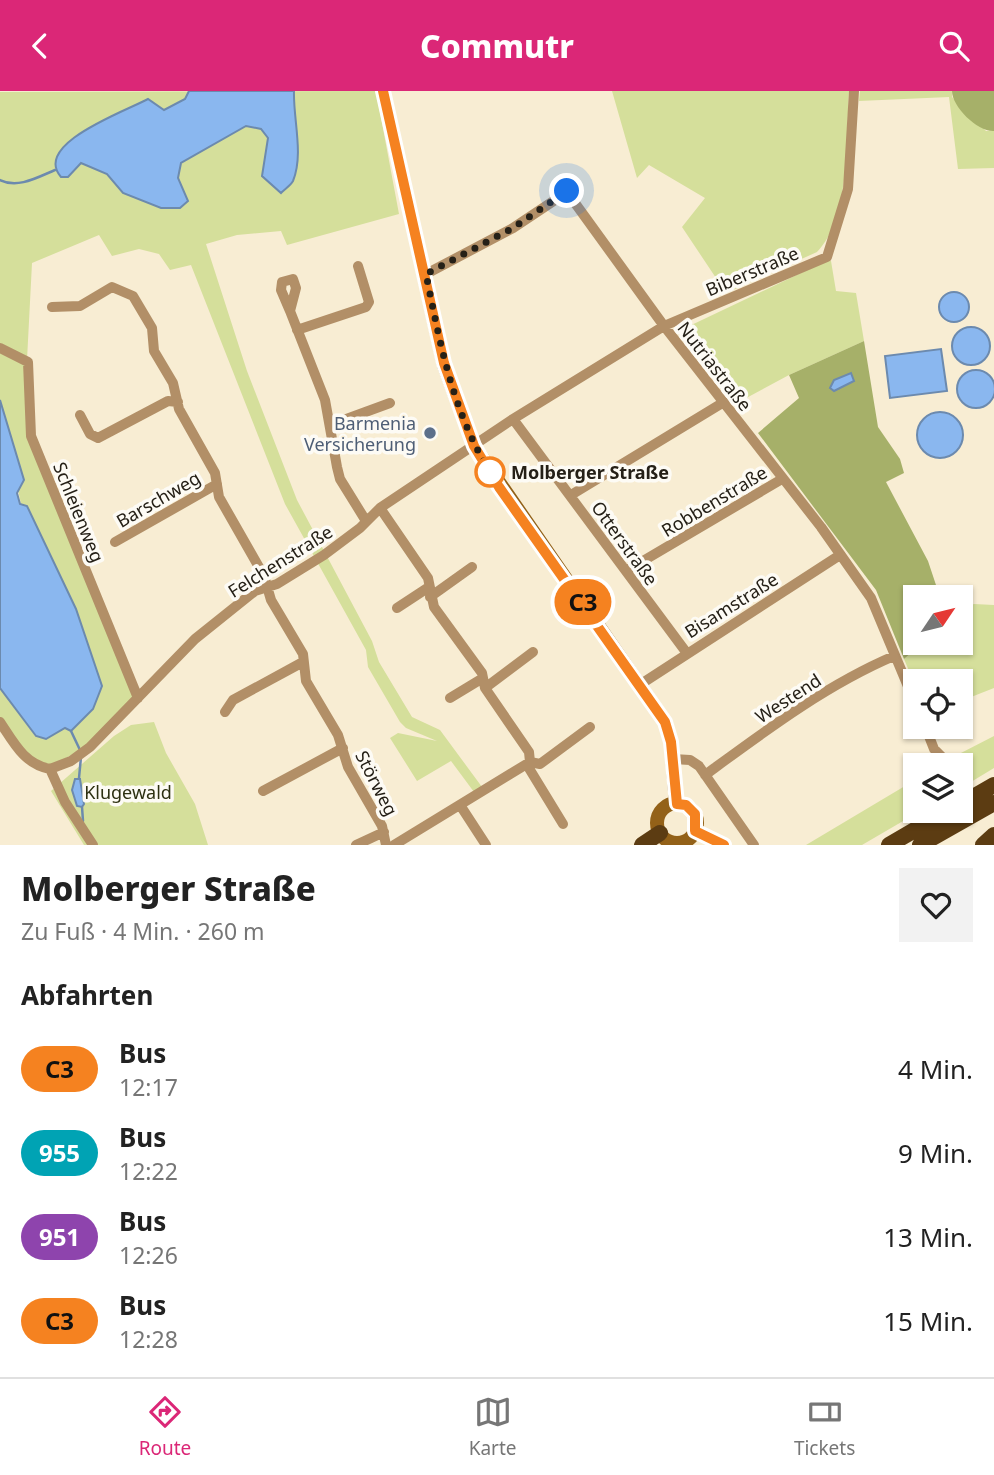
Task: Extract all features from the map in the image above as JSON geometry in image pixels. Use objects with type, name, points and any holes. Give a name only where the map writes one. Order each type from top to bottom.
[{"type":"highway","points":[[973,797],[994,785]]},
{"type":"highway","points":[[920,845],[994,803]]},
{"type":"highway","points":[[889,845],[927,823]]},
{"type":"highway","points":[[642,845],[660,833]]},
{"type":"highway","points":[[983,845],[994,835]]},
{"type":"main road","points":[[383,91],[445,366],[474,446],[499,487],[641,684],[665,722],[673,759],[677,804]]},
{"type":"main road","points":[[686,805],[695,814],[695,831],[690,839],[678,843],[665,840],[660,833],[658,816],[667,806],[686,805]]},
{"type":"main road","points":[[695,831],[724,845]]},
{"type":"street","name":"Biberstraße","points":[[474,446],[664,326],[827,257],[848,189],[854,91]]},
{"type":"street","name":"Nutriastraße","points":[[426,274],[513,228],[567,191],[664,326],[871,597],[903,676]]},
{"type":"street","points":[[297,330],[366,307],[369,302],[358,266]]},
{"type":"street","name":"Barschweg","points":[[52,307],[80,306],[113,287],[133,296],[152,328],[154,351],[173,383],[177,402],[215,473],[219,497],[264,576],[267,587]]},
{"type":"street","points":[[289,311],[325,400],[340,479],[366,521]]},
{"type":"street","name":"Schleienweg","points":[[0,348],[28,362],[31,436],[138,698]]},
{"type":"street","points":[[80,415],[90,433],[99,438],[168,401],[177,402]]},
{"type":"street","points":[[571,495],[724,402]]},
{"type":"street","points":[[330,425],[390,403]]},
{"type":"street","name":"Otterstraße","points":[[513,419],[686,652]]},
{"type":"street","name":"Felchenstraße","points":[[50,769],[71,761],[90,747],[195,639],[255,591],[277,584],[324,555],[380,508],[474,446]]},
{"type":"street","name":"Robbenstraße","points":[[626,571],[782,479]]},
{"type":"street","name":"Barschweg","points":[[115,542],[217,484]]},
{"type":"street","points":[[380,508],[428,578],[430,592],[529,752],[528,763],[564,824]]},
{"type":"street","name":"Bisamstraße","points":[[641,684],[686,652],[840,555]]},
{"type":"street","points":[[397,608],[472,567]]},
{"type":"street","name":"Störweg","points":[[267,587],[271,600],[303,654],[306,681],[338,735],[348,767],[384,832],[386,845]]},
{"type":"street","points":[[450,698],[484,683],[533,652]]},
{"type":"street","name":"Westend","points":[[705,775],[775,724],[842,681],[894,656]]},
{"type":"street","points":[[225,712],[233,700],[303,662]]},
{"type":"street","points":[[0,722],[25,758],[38,767],[50,769],[65,802],[93,845]]},
{"type":"street","points":[[394,845],[528,763],[540,764],[590,727]]},
{"type":"street","name":"Störweg","points":[[263,791],[342,748]]},
{"type":"street","points":[[673,759],[690,760],[705,775],[754,845]]},
{"type":"street","points":[[460,805],[485,845]]},
{"type":"street","name":"Störweg","points":[[356,845],[384,832]]},
{"type":"green space","points":[[376,91],[399,214],[287,245],[281,231],[237,235],[206,244],[247,371],[297,500],[372,641],[379,662],[412,717],[440,730],[482,787],[474,792],[451,761],[417,781],[390,738],[398,733],[437,741],[406,728],[400,722],[368,667],[366,650],[285,504],[191,265],[170,270],[159,254],[139,249],[112,256],[99,235],[32,263],[27,360],[29,436],[136,698],[85,746],[48,766],[25,754],[0,718],[0,688],[35,736],[45,739],[66,728],[72,731],[93,709],[76,609],[21,504],[0,400],[0,92]]},
{"type":"green space","points":[[612,91],[849,91],[845,176],[836,219],[828,237],[817,252],[726,293],[682,227],[705,198],[649,165],[637,178]]},
{"type":"green space","points":[[860,91],[952,91],[952,97],[986,131],[994,131],[994,168],[958,169],[949,97],[859,101]]},
{"type":"green space","points":[[952,91],[994,91],[994,131],[981,127],[967,117],[956,104]]},
{"type":"green space","points":[[831,261],[836,291],[856,293],[864,341],[789,375],[737,403],[683,329]]},
{"type":"green space","points":[[864,341],[878,427],[900,459],[904,473],[886,482],[928,561],[936,585],[903,585],[903,655],[908,655],[904,659],[876,590],[758,433],[799,398],[789,375]],"holes":[[[851,373],[854,381],[834,391],[834,380]]]},
{"type":"green space","points":[[973,604],[994,605],[994,688],[973,696],[973,669],[908,669],[904,659],[908,655],[973,655]]},
{"type":"green space","name":"Klugewald","points":[[154,722],[166,753],[195,804],[208,845],[84,845],[51,791],[114,736],[131,725]]},
{"type":"green space","points":[[994,736],[994,768],[973,781],[973,753],[961,753]]},
{"type":"green space","points":[[903,787],[903,821],[862,845],[806,845]]},
{"type":"water","points":[[189,91],[294,91],[298,159],[291,184],[281,193],[262,176],[268,138],[261,129],[246,126],[181,163],[178,178],[188,201],[180,208],[161,208],[123,193],[107,174],[81,163],[68,177],[61,177],[56,165],[59,153],[85,130],[148,99],[164,110],[185,99]]},
{"type":"water","points":[[954,292],[965,296],[969,307],[965,318],[954,322],[943,318],[939,307],[943,296]]},
{"type":"water","points":[[971,327],[984,333],[990,346],[984,359],[971,365],[958,359],[952,346],[958,333]]},
{"type":"water","points":[[941,349],[947,391],[890,398],[885,356]]},
{"type":"water","points":[[976,370],[989,376],[995,389],[989,402],[976,408],[963,402],[957,389],[963,376]]},
{"type":"water","points":[[851,373],[854,381],[834,391],[830,388],[834,380]]},
{"type":"water","points":[[0,400],[24,480],[17,493],[20,504],[27,506],[76,609],[102,686],[93,709],[71,731],[65,728],[46,739],[36,736],[0,688]]},
{"type":"water","points":[[940,412],[956,419],[963,435],[956,451],[940,458],[924,451],[917,435],[924,419]]},
{"type":"water","points":[[75,779],[80,779],[84,804],[82,807],[77,806],[72,790]]},
{"type":"waterway","points":[[0,180],[21,183],[55,170]]},
{"type":"waterway","points":[[71,731],[80,750]]},
{"type":"waterway","points":[[79,778],[81,757]]},
{"type":"waterway","points":[[82,807],[83,821]]},
{"type":"bus line","name":"C3","points":[[383,91],[444,363],[474,446],[499,487],[578,594],[665,722],[671,742],[677,804],[686,805],[695,814],[695,831],[724,845]]},
{"type":"place","name":"Barmenia Versicherung","points":[[430,433]]},
{"type":"place","name":"Molberger Straße","points":[[490,472]]},
{"type":"route","points":[[490,472],[474,446],[462,418],[445,366],[426,274],[513,228],[567,191]]}]
